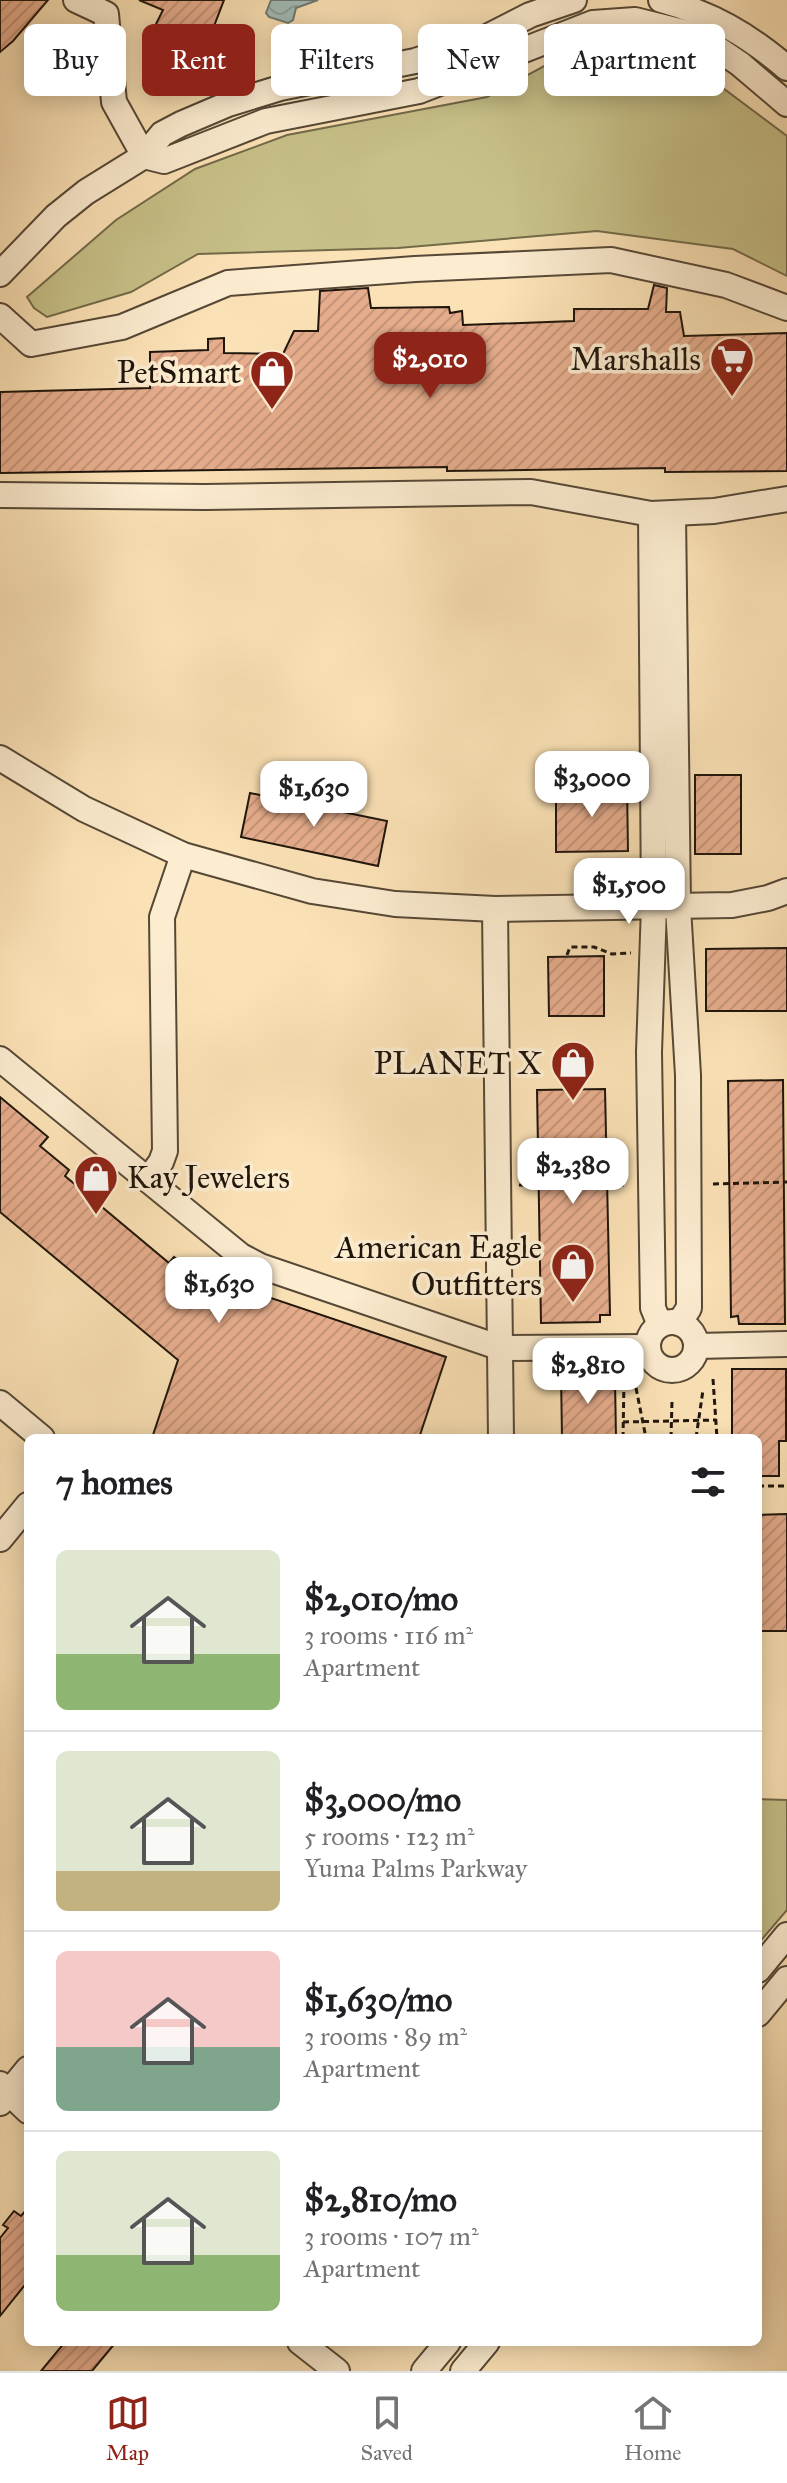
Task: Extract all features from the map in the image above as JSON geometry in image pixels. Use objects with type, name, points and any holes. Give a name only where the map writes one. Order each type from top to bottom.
[{"type":"street","points":[[76,0],[106,14],[114,102],[144,156],[164,161],[266,121],[419,91],[581,27],[636,10],[715,47],[787,104]]},
{"type":"street","points":[[0,274],[56,216],[86,192],[144,156],[162,134],[228,104],[280,88],[415,61],[485,38],[530,15],[574,0]]},
{"type":"street","points":[[661,0],[713,17],[787,68]]},
{"type":"street","points":[[0,316],[31,344],[122,327],[228,283],[415,269],[611,260],[726,285],[787,308]]},
{"type":"street","points":[[0,495],[205,497],[531,492],[662,514],[787,499]]},
{"type":"street","points":[[662,514],[666,907],[688,1075],[689,1308],[670,1324],[650,1334],[647,1347],[652,1361],[664,1370],[672,1371],[692,1360],[696,1346],[691,1332],[670,1324],[653,1308],[649,1052],[666,907]]},
{"type":"street","points":[[0,758],[84,809],[183,855],[312,891],[395,904],[495,909],[732,905],[787,891]]},
{"type":"street","points":[[148,1180],[165,1151],[162,917],[183,855]]},
{"type":"street","points":[[495,909],[501,1434]]},
{"type":"street","points":[[0,1059],[241,1256],[260,1266],[501,1348],[647,1347]]},
{"type":"street","points":[[696,1346],[787,1344]]},
{"type":"street","points":[[0,1403],[37,1434]]},
{"type":"street","points":[[0,1539],[24,1510]]},
{"type":"street","points":[[762,1965],[787,1935]]},
{"type":"street","points":[[762,2009],[787,1979]]},
{"type":"street","points":[[24,2073],[2,2093],[24,2108]]},
{"type":"street","points":[[305,2346],[337,2371]]},
{"type":"street","points":[[424,2371],[445,2346]]},
{"type":"street","points":[[463,2371],[484,2346]]},
{"type":"path","points":[[567,955],[570,947],[594,947],[612,954],[631,953]]},
{"type":"path","points":[[713,1184],[787,1182]]},
{"type":"path","points":[[509,1185],[624,1185]]},
{"type":"path","points":[[713,1379],[717,1434]]},
{"type":"path","points":[[623,1434],[624,1380]]},
{"type":"path","points":[[636,1388],[645,1434]]},
{"type":"path","points":[[696,1434],[703,1390]]},
{"type":"path","points":[[671,1434],[672,1401]]},
{"type":"path","points":[[623,1422],[716,1420]]},
{"type":"path","points":[[762,1486],[787,1486]]},
{"type":"shaded area","points":[[544,66],[544,96],[725,96],[725,90],[787,136],[787,276],[733,249],[597,231],[398,248],[198,254],[131,292],[47,317],[34,308],[27,297],[116,220],[195,169],[287,135],[489,96],[528,96],[528,75]]},
{"type":"shaded area","points":[[762,1799],[787,1800],[787,1910],[762,1939]]},
{"type":"water","points":[[271,0],[318,0],[296,8],[293,20],[288,23],[269,17],[266,13]]},
{"type":"building","points":[[0,0],[48,0],[28,24],[24,24],[13,41],[0,52]]},
{"type":"building","points":[[139,0],[224,0],[215,24],[156,24],[163,10]]},
{"type":"building","points":[[654,285],[667,288],[666,312],[680,312],[684,336],[787,333],[787,471],[665,472],[665,468],[447,471],[447,467],[0,473],[0,392],[150,388],[150,352],[208,350],[208,339],[224,338],[224,353],[283,354],[294,331],[318,331],[320,291],[368,288],[371,308],[449,307],[450,313],[462,311],[463,325],[574,321],[574,309],[648,309]]},
{"type":"building","points":[[695,775],[741,775],[741,854],[695,854]]},
{"type":"building","points":[[627,785],[628,851],[556,852],[556,786]]},
{"type":"building","points":[[250,793],[387,821],[378,866],[241,837]]},
{"type":"building","points":[[787,948],[787,1011],[706,1011],[706,949]]},
{"type":"building","points":[[604,956],[604,1016],[549,1016],[548,957]]},
{"type":"building","points":[[783,1080],[785,1324],[739,1324],[738,1316],[731,1317],[728,1081]]},
{"type":"building","points":[[605,1089],[610,1315],[600,1315],[600,1322],[541,1323],[537,1090]]},
{"type":"building","points":[[0,1097],[48,1137],[40,1146],[69,1170],[65,1176],[169,1263],[174,1257],[191,1271],[446,1357],[420,1434],[153,1434],[178,1360],[0,1212]]},
{"type":"building","points":[[732,1369],[786,1369],[786,1441],[779,1441],[779,1476],[762,1476],[762,1434],[732,1434]]},
{"type":"building","points":[[608,1372],[608,1380],[615,1380],[616,1434],[562,1434],[561,1373]]},
{"type":"building","points":[[787,1514],[787,1631],[762,1631],[762,1515]]},
{"type":"building","points":[[14,2211],[21,2216],[24,2213],[24,2286],[0,2316],[0,2238],[8,2228],[3,2225]]},
{"type":"building","points":[[62,2346],[113,2346],[92,2371],[41,2371]]},
{"type":"place","name":"Marshalls","points":[[732,398]]},
{"type":"place","name":"PetSmart","points":[[272,411]]},
{"type":"place","name":"PLANET X","points":[[573,1102]]},
{"type":"place","name":"Kay Jewelers","points":[[96,1216]]},
{"type":"place","name":"American Eagle Outfitters","points":[[573,1304]]}]
